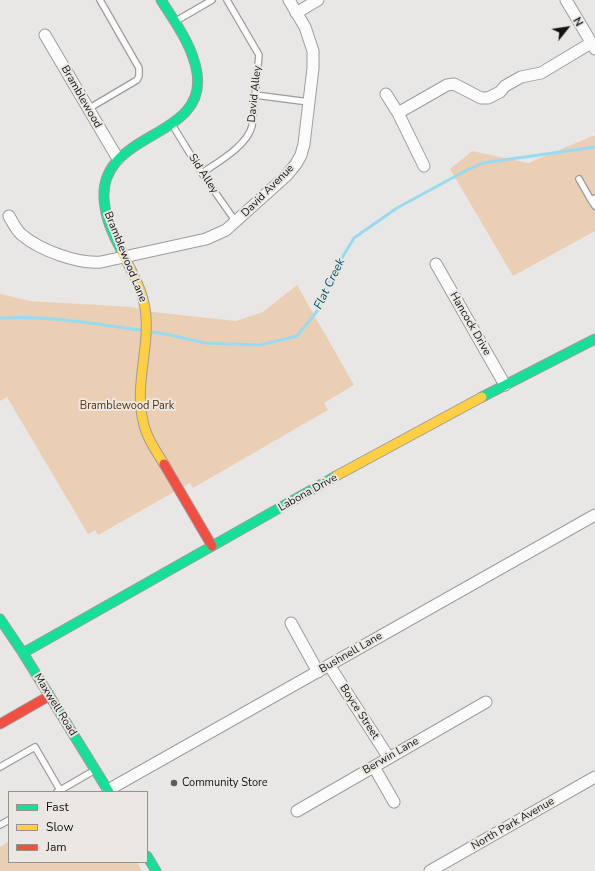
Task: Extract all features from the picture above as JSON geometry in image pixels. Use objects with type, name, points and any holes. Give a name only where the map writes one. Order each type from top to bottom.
[{"type":"street","name":"Bramblewood Lane","points":[[161,0],[191,52],[198,75],[198,86],[195,97],[185,114],[172,124],[133,146],[118,159],[110,170],[106,181],[104,205],[112,230],[142,295],[146,314],[140,403],[143,426],[212,546]]},
{"type":"street","name":"David Avenue","points":[[125,257],[206,239],[226,230],[286,176],[296,164],[304,144],[313,68],[313,51],[305,27],[289,0]]},
{"type":"street","points":[[296,13],[318,0]]},
{"type":"street","points":[[398,113],[447,85],[454,84],[481,98],[488,98],[500,92],[505,86],[521,76],[541,73],[593,46],[566,0]]},
{"type":"street","name":"Bramblewood","points":[[45,35],[118,159]]},
{"type":"street","points":[[386,94],[398,113],[424,166]]},
{"type":"street","points":[[9,216],[14,226],[22,235],[53,252],[81,261],[93,263],[125,257]]},
{"type":"street","name":"Hancock Drive","points":[[436,264],[504,385]]},
{"type":"street","name":"Labona Drive","points":[[23,653],[212,546],[504,385],[595,339]]},
{"type":"street","name":"Bushnell Lane","points":[[108,791],[595,515]]},
{"type":"street","name":"Maxwell Road","points":[[0,619],[23,653],[108,791]]},
{"type":"street","points":[[291,623],[318,672]]},
{"type":"street","name":"Boyce Street","points":[[329,665],[389,758]]},
{"type":"street","points":[[0,724],[49,696]]},
{"type":"street","name":"Berwin Lane","points":[[297,811],[486,702]]},
{"type":"street","points":[[374,766],[394,802]]},
{"type":"street","name":"North Park Avenue","points":[[430,871],[595,777]]},
{"type":"street","points":[[148,858],[156,871]]},
{"type":"lane","points":[[88,109],[136,80],[139,76],[139,68],[100,0]]},
{"type":"lane","points":[[174,22],[212,0]]},
{"type":"lane","name":"David Alley","points":[[202,173],[242,144],[252,126],[259,58],[258,53],[227,0]]},
{"type":"lane","points":[[255,95],[309,102]]},
{"type":"lane","name":"Sid Alley","points":[[172,124],[202,173],[236,222]]},
{"type":"lane","points":[[578,179],[593,199],[595,206]]},
{"type":"lane","points":[[0,767],[35,747],[59,791],[95,770]]},
{"type":"path","points":[[110,397],[120,409],[130,414],[141,415]]},
{"type":"green space","points":[[595,135],[595,231],[513,276],[450,169],[472,151],[528,163]]},
{"type":"green space","name":"Bramblewood Park","points":[[297,285],[354,385],[324,403],[328,410],[193,488],[190,483],[98,535],[95,530],[88,534],[7,397],[0,401],[0,294],[30,301],[132,307],[153,312],[236,321],[263,312]]},
{"type":"green space","points":[[8,842],[8,863],[138,863],[142,871],[0,871],[0,847]]},
{"type":"waterway","name":"Flat Creek","points":[[151,332],[205,343],[260,345],[297,336],[318,310],[331,276],[354,238],[397,208],[467,170],[483,163],[595,147]]},
{"type":"waterway","name":"Flat Creek","points":[[0,318],[18,317],[53,319],[141,330]]},
{"type":"traffic: fast","points":[[122,252],[106,213],[105,182],[115,163],[131,149],[169,125],[185,112],[196,95],[197,73],[192,53],[183,35],[161,0]]},
{"type":"traffic: fast","points":[[482,397],[595,339]]},
{"type":"traffic: fast","points":[[23,653],[336,476]]},
{"type":"traffic: fast","points":[[0,619],[23,653],[108,791]]},
{"type":"traffic: fast","points":[[148,858],[156,871]]},
{"type":"traffic: slow","points":[[122,252],[139,287],[145,308],[146,336],[140,393],[144,427],[164,464]]},
{"type":"traffic: slow","points":[[336,476],[482,397]]},
{"type":"traffic: jam","points":[[164,464],[212,546]]},
{"type":"traffic: jam","points":[[0,724],[49,696]]},
{"type":"place","name":"Community Store","points":[[174,783]]}]
